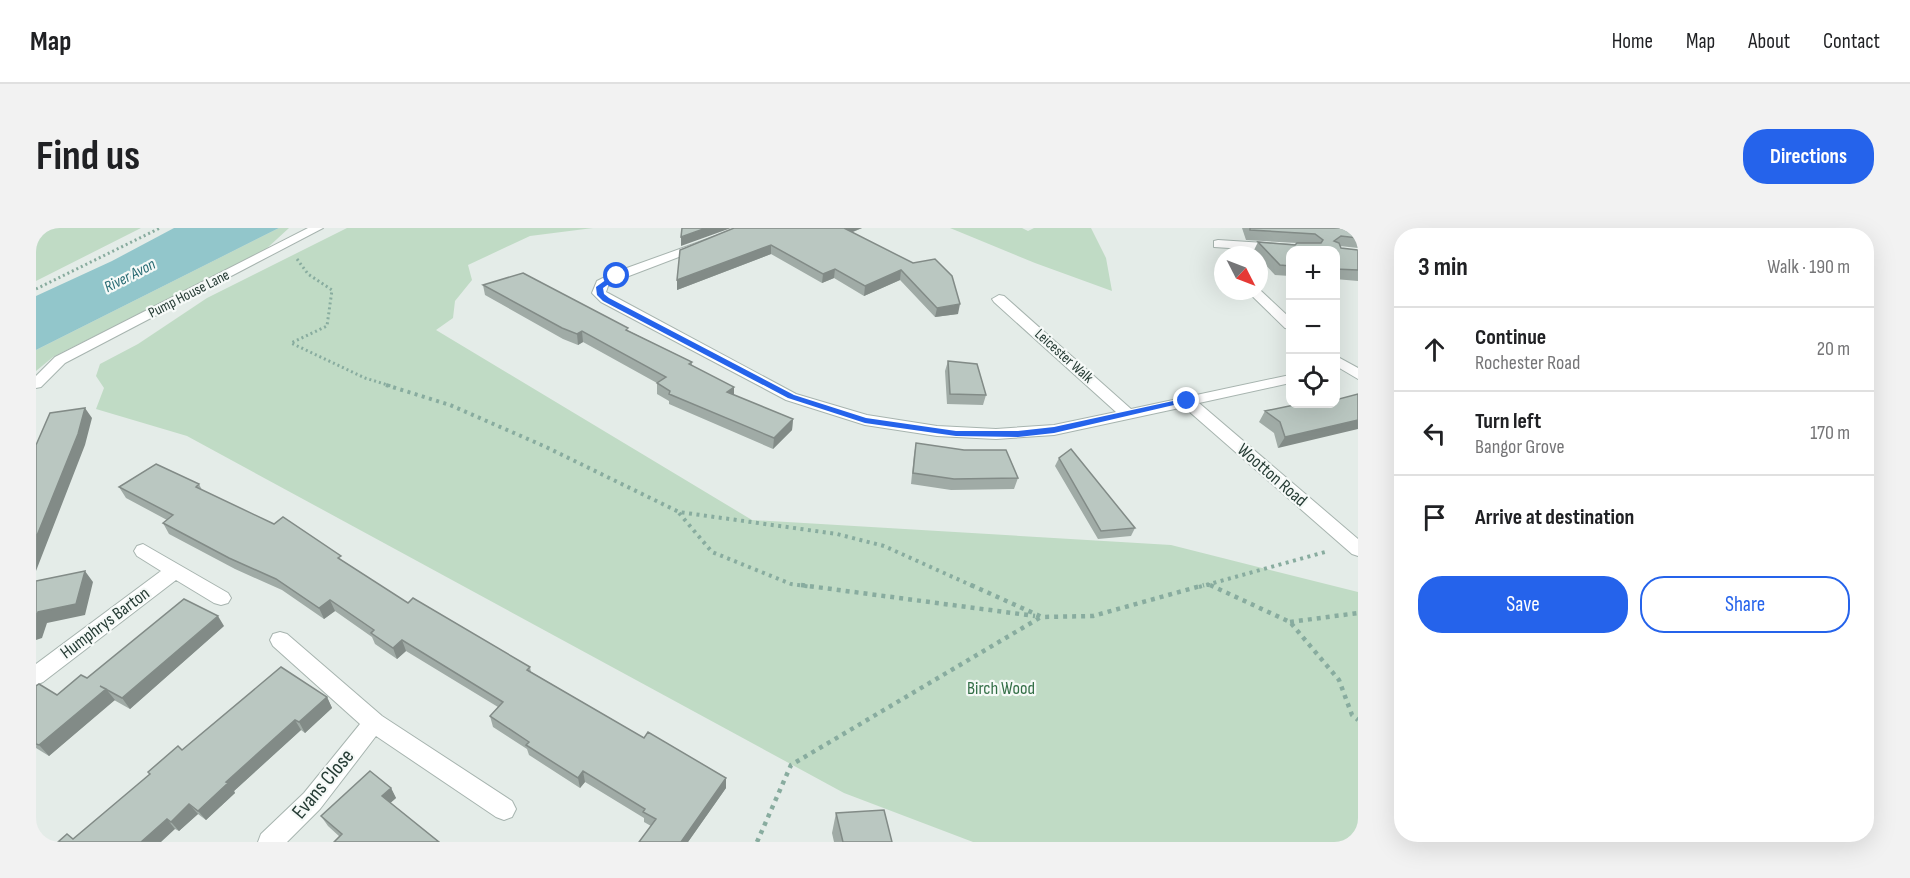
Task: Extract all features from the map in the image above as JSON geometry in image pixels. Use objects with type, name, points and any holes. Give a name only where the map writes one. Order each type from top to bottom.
[{"type":"street","points":[[281,247],[279,243],[296,228]]},
{"type":"street","name":"Pump House Lane","points":[[36,384],[60,360],[317,228]]},
{"type":"street","points":[[749,228],[617,276],[599,287],[600,295],[782,392],[831,411],[865,420],[937,431],[1007,434],[1054,430],[1286,380]]},
{"type":"street","points":[[1219,245],[1286,249]]},
{"type":"street","name":"Leicester Walk","points":[[999,299],[1128,414]]},
{"type":"street","points":[[1264,300],[1286,321]]},
{"type":"street","name":"Wootton Road","points":[[1187,401],[1355,547]]},
{"type":"street","points":[[143,551],[221,598]]},
{"type":"street","name":"Humphrys Barton","points":[[36,676],[175,570]]},
{"type":"street","points":[[280,640],[374,723],[504,809]]},
{"type":"street","name":"Evans Close","points":[[270,842],[312,801],[374,723]]},
{"type":"path","points":[[36,289],[160,228]]},
{"type":"path","points":[[266,255],[297,259],[308,274],[332,290],[327,326],[291,343],[365,378],[450,405],[546,447],[679,512],[837,534],[884,546],[1042,617]]},
{"type":"path","points":[[679,512],[712,552],[791,584],[1042,617],[1093,616],[1206,584],[1355,547]]},
{"type":"path","points":[[1206,584],[1290,622],[1339,680],[1352,715],[1358,720]]},
{"type":"path","points":[[1290,622],[1358,613]]},
{"type":"path","points":[[758,842],[791,765],[1042,617]]},
{"type":"green space","points":[[36,228],[141,228],[36,281]]},
{"type":"green space","points":[[279,228],[289,228],[265,250],[53,357],[36,371],[36,350]]},
{"type":"green space","name":"Birch Wood","points":[[347,228],[593,228],[530,236],[468,265],[472,280],[455,301],[453,318],[436,330],[752,520],[1171,545],[1358,592],[1358,842],[973,842],[844,793],[187,436],[96,409],[104,388],[96,376],[100,364],[138,344],[207,298]]},
{"type":"green space","points":[[950,228],[1022,228],[1028,231],[1034,228],[1091,228],[1106,258],[1112,291],[1035,263]]},
{"type":"water","name":"River Avon","points":[[174,228],[279,228],[36,350],[36,296],[112,261]]},
{"type":"building","points":[[682,228],[706,228],[681,237]]},
{"type":"building","points":[[734,228],[844,228],[913,263],[935,259],[952,276],[960,304],[937,308],[901,270],[865,286],[835,269],[823,274],[771,245],[677,280],[680,250]]},
{"type":"building","points":[[1250,228],[1358,228],[1358,238],[1341,236],[1334,241],[1339,243],[1341,248],[1358,250],[1358,270],[1340,269],[1340,246],[1286,246],[1286,266],[1280,265],[1268,252],[1268,246],[1262,246],[1258,242],[1295,245],[1297,243],[1321,243],[1323,240],[1315,234],[1250,230]]},
{"type":"building","points":[[523,273],[628,328],[626,330],[692,362],[689,364],[734,387],[727,392],[793,419],[774,438],[669,394],[670,391],[657,383],[666,377],[582,331],[577,334],[562,328],[483,285]]},
{"type":"building","points":[[948,361],[977,364],[986,395],[950,394]]},
{"type":"building","points":[[1358,394],[1358,420],[1285,437],[1280,422],[1265,411],[1286,407],[1340,408],[1340,399]]},
{"type":"building","points":[[85,408],[78,434],[36,538],[36,445],[50,413]]},
{"type":"building","points":[[916,443],[964,450],[1006,450],[1018,478],[954,479],[913,473]]},
{"type":"building","points":[[1071,449],[1135,528],[1101,531],[1059,458]]},
{"type":"building","points":[[156,464],[199,484],[196,487],[274,524],[283,517],[341,556],[338,558],[408,603],[413,598],[530,667],[527,670],[644,738],[648,732],[726,778],[681,842],[639,842],[656,819],[643,812],[645,809],[583,771],[578,778],[526,745],[529,742],[490,716],[503,702],[402,640],[393,648],[371,633],[374,630],[330,600],[319,608],[276,579],[229,558],[163,523],[173,515],[119,487]]},
{"type":"building","points":[[85,571],[76,604],[38,612],[36,618],[36,581]]},
{"type":"building","points":[[184,599],[218,616],[122,698],[106,689],[39,745],[36,744],[36,686],[39,684],[57,695],[81,675],[87,678]]},
{"type":"building","points":[[281,667],[327,697],[299,722],[295,720],[226,782],[228,783],[198,811],[189,804],[171,822],[167,819],[141,842],[58,842],[67,834],[73,839],[150,774],[148,772],[178,746],[182,750]]},
{"type":"building","points":[[370,771],[391,788],[382,796],[439,842],[334,842],[342,834],[321,816]]},
{"type":"building","points":[[884,810],[892,842],[843,842],[836,813]]},
{"type":"route","points":[[617,276],[599,287],[600,295],[791,397],[865,420],[914,429],[956,433],[1018,434],[1054,430],[1187,401]]}]
